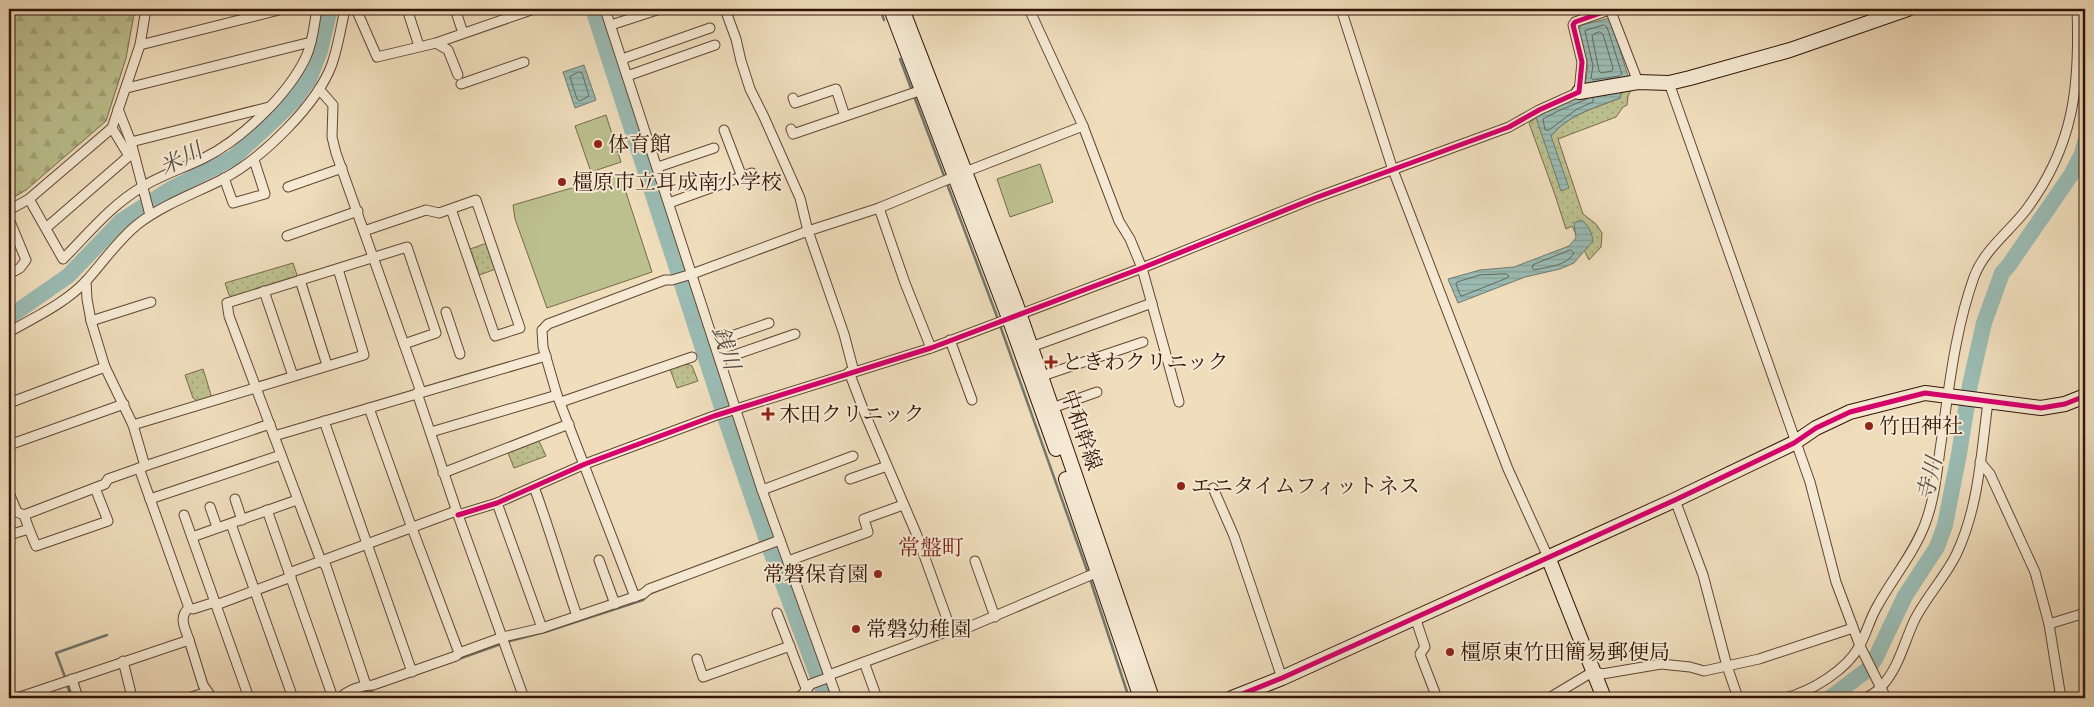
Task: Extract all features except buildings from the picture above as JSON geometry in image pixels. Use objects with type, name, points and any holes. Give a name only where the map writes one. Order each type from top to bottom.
[{"type":"street","points":[[9,210],[29,199],[112,128],[140,45],[146,9]]},
{"type":"street","points":[[140,45],[284,9]]},
{"type":"street","points":[[29,199],[63,259],[106,215],[142,189],[205,158],[224,146],[269,106],[297,74],[307,55],[317,9]]},
{"type":"street","points":[[9,332],[58,304],[86,281],[121,240],[150,214],[224,178],[254,160],[296,118],[319,89],[332,63],[345,9]]},
{"type":"street","points":[[356,9],[377,57],[436,43],[534,9]]},
{"type":"street","points":[[406,9],[419,46]]},
{"type":"street","points":[[455,9],[463,33]]},
{"type":"street","points":[[503,9],[506,18]]},
{"type":"street","points":[[605,9],[658,167],[690,274],[720,360],[733,410],[778,541],[788,561],[837,698]]},
{"type":"street","points":[[611,25],[660,9]]},
{"type":"street","points":[[725,9],[736,39],[750,89],[800,198],[808,231],[844,334],[852,372],[887,466],[916,532],[951,630]]},
{"type":"street","name":"中和幹線","points":[[891,9],[916,92],[953,177],[1007,318],[1091,574],[1141,698]]},
{"type":"street","name":"中和幹線","points":[[902,9],[953,177]]},
{"type":"street","points":[[1029,9],[1083,126],[1119,221],[1130,239],[1142,268],[1179,402]]},
{"type":"street","points":[[1341,9],[1393,170],[1508,469],[1548,557],[1604,698]]},
{"type":"street","points":[[1579,92],[1582,62],[1573,25],[1611,9],[1638,82]]},
{"type":"street","points":[[189,608],[193,610],[216,604],[321,561],[412,528],[457,513],[497,503],[586,464],[717,415],[931,348],[1142,268],[1315,198],[1494,134],[1579,92],[1638,82],[1669,83],[1790,50],[1888,18],[1908,9]]},
{"type":"street","points":[[1785,698],[1806,691],[1824,681],[1861,648],[1877,606],[1903,566],[1925,524],[1936,475],[1964,306],[1978,268],[1985,257],[2025,212],[2042,188],[2058,158],[2064,139],[2075,95],[2077,9]]},
{"type":"street","points":[[622,58],[710,28]]},
{"type":"street","points":[[127,88],[311,42]]},
{"type":"street","points":[[436,43],[448,50],[458,74]]},
{"type":"street","points":[[628,76],[716,45]]},
{"type":"street","points":[[461,84],[524,62]]},
{"type":"street","points":[[1669,83],[1794,443],[1810,482],[1836,582],[1861,648],[1886,698]]},
{"type":"street","points":[[319,89],[333,106],[332,137],[342,168],[404,344],[443,473],[524,698]]},
{"type":"street","points":[[793,98],[795,103],[836,89],[845,116]]},
{"type":"street","points":[[791,129],[793,134],[916,92]]},
{"type":"street","points":[[131,142],[269,106]]},
{"type":"street","points":[[118,109],[131,142],[131,154],[150,214]]},
{"type":"street","points":[[635,597],[586,464],[559,399],[543,347],[544,328],[548,324],[665,280],[690,274],[808,231],[879,208],[1083,126]]},
{"type":"street","points":[[112,128],[131,154]]},
{"type":"street","points":[[724,130],[742,177]]},
{"type":"street","points":[[658,167],[714,148]]},
{"type":"street","points":[[46,228],[131,154]]},
{"type":"street","points":[[224,178],[233,203],[265,194],[254,160]]},
{"type":"street","points":[[288,187],[342,168]]},
{"type":"street","points":[[669,203],[752,173]]},
{"type":"street","points":[[364,231],[426,210],[439,213],[476,200],[520,328],[495,336],[451,209]]},
{"type":"street","points":[[879,208],[905,283],[931,348]]},
{"type":"street","points":[[286,236],[358,212]]},
{"type":"street","points":[[9,219],[26,260],[20,268],[9,274]]},
{"type":"street","points":[[366,685],[326,566],[321,561],[297,500],[229,316],[226,303],[406,247],[436,332],[404,344]]},
{"type":"street","points":[[133,425],[364,355],[338,269]]},
{"type":"street","points":[[300,280],[327,365]]},
{"type":"street","points":[[86,281],[91,321],[104,367],[133,425],[150,499],[189,608]]},
{"type":"street","points":[[264,291],[293,376]]},
{"type":"street","points":[[91,321],[151,302]]},
{"type":"street","points":[[1031,347],[1152,303]]},
{"type":"street","points":[[446,312],[460,354]]},
{"type":"street","name":"中和幹線","points":[[1007,318],[1031,347],[1152,698]]},
{"type":"street","points":[[714,342],[769,323]]},
{"type":"street","points":[[720,360],[795,334]]},
{"type":"street","points":[[950,340],[972,400]]},
{"type":"street","points":[[1042,376],[1143,342]]},
{"type":"street","points":[[274,436],[546,356]]},
{"type":"street","points":[[431,432],[559,399],[692,357]]},
{"type":"street","points":[[9,403],[104,367]]},
{"type":"street","points":[[1052,408],[1097,392]]},
{"type":"street","points":[[1232,698],[1282,678],[1675,500],[1794,443],[1816,428],[1850,412],[1925,393],[2042,408],[2064,404],[2085,396]]},
{"type":"street","points":[[1866,698],[1880,686],[1896,665],[1908,633],[1920,610],[1956,556],[1971,517],[1980,462],[1986,402]]},
{"type":"street","points":[[9,446],[124,404]]},
{"type":"street","points":[[370,408],[459,653]]},
{"type":"street","points":[[324,421],[412,672]]},
{"type":"street","points":[[9,493],[17,512],[24,515],[106,484],[108,479],[270,424]]},
{"type":"street","points":[[443,473],[569,424]]},
{"type":"street","points":[[150,499],[281,455]]},
{"type":"street","points":[[762,490],[853,456]]},
{"type":"street","points":[[1980,462],[1990,474],[2028,555],[2049,624],[2061,698]]},
{"type":"street","points":[[850,479],[887,466]]},
{"type":"street","points":[[534,487],[548,524],[554,551],[578,616]]},
{"type":"street","points":[[24,515],[36,546],[108,522],[96,488]]},
{"type":"street","points":[[1213,488],[1234,536],[1282,678]]},
{"type":"street","points":[[235,499],[242,520]]},
{"type":"street","points":[[192,537],[297,500]]},
{"type":"street","points":[[1675,500],[1703,575],[1727,666],[1738,698]]},
{"type":"street","points":[[497,503],[542,628]]},
{"type":"street","points":[[788,561],[868,532],[864,519],[903,506]]},
{"type":"street","points":[[210,507],[217,528]]},
{"type":"street","points":[[267,510],[333,698]]},
{"type":"street","points":[[184,515],[249,698]]},
{"type":"street","points":[[231,524],[293,698]]},
{"type":"street","points":[[9,535],[29,529]]},
{"type":"street","points":[[344,696],[366,685],[373,685],[412,672],[503,637],[542,628],[635,597],[649,589],[778,541]]},
{"type":"street","points":[[600,560],[614,604]]},
{"type":"street","points":[[975,561],[995,617]]},
{"type":"street","points":[[797,698],[814,683],[828,677],[951,630],[995,617],[1091,574]]},
{"type":"street","points":[[188,698],[209,695],[182,618],[184,612],[189,608]]},
{"type":"street","points":[[777,613],[806,691]]},
{"type":"street","points":[[2049,624],[2085,613]]},
{"type":"street","points":[[1414,617],[1425,647],[1420,654],[1437,698]]},
{"type":"street","points":[[1594,671],[1602,674],[1661,664],[1690,667],[1704,671],[1759,659],[1853,628]]},
{"type":"street","points":[[17,698],[189,640]]},
{"type":"street","points":[[697,659],[703,677],[790,646]]},
{"type":"street","points":[[123,662],[131,693]]},
{"type":"street","points":[[864,662],[877,698]]},
{"type":"street","points":[[1549,698],[1594,671]]},
{"type":"street","points":[[72,679],[78,698]]},
{"type":"green space","points":[[9,9],[135,9],[126,58],[106,121],[26,190],[9,200]]},
{"type":"green space","points":[[1622,88],[1632,88],[1628,96],[1627,105],[1623,107],[1616,117],[1558,139],[1583,214],[1596,224],[1602,233],[1601,247],[1589,260],[1572,226],[1566,229],[1529,123],[1536,118],[1551,136],[1558,128],[1574,117],[1620,98]]},
{"type":"green space","name":"体育館","points":[[606,115],[621,162],[591,172],[575,126]]},
{"type":"green space","points":[[1040,164],[1053,202],[1010,217],[997,179]]},
{"type":"green space","points":[[620,174],[652,272],[547,308],[515,219],[513,205]]},
{"type":"green space","points":[[487,243],[496,269],[479,275],[470,249]]},
{"type":"green space","points":[[293,263],[298,278],[235,298],[229,295],[225,283]]},
{"type":"green space","points":[[686,364],[692,366],[698,381],[677,388],[670,369]]},
{"type":"green space","points":[[203,369],[212,398],[199,402],[193,398],[185,375]]},
{"type":"green space","points":[[539,441],[546,456],[514,468],[508,453]]},
{"type":"water","points":[[1610,18],[1629,79],[1585,85],[1588,66],[1578,28],[1582,25]]},
{"type":"water","points":[[584,65],[596,100],[575,108],[563,72]]},
{"type":"water","points":[[1622,88],[1620,98],[1574,117],[1558,128],[1551,136],[1569,188],[1561,191],[1536,118],[1556,106],[1577,98]]},
{"type":"water","points":[[1581,220],[1589,229],[1593,241],[1574,263],[1560,269],[1525,277],[1458,303],[1448,279],[1480,270],[1514,267],[1569,246],[1576,238],[1574,223]]},
{"type":"waterway","name":"米川","points":[[9,317],[68,276],[121,221],[171,189],[233,158],[273,121],[294,100],[309,79],[320,51],[330,9]]},
{"type":"waterway","name":"銭川","points":[[593,9],[726,420],[770,549],[826,698]]},
{"type":"waterway","points":[[880,9],[884,20]]},
{"type":"waterway","points":[[900,59],[996,314],[1088,573]]},
{"type":"waterway","name":"寺川","points":[[1830,698],[1867,670],[1875,659],[1905,596],[1937,547],[1945,525],[1970,385],[1984,323],[2002,273],[2071,175],[2082,154],[2085,142]]},
{"type":"waterway","points":[[1090,579],[1129,698]]},
{"type":"waterway","points":[[351,697],[510,641],[545,632],[643,600],[649,594],[674,584]]},
{"type":"waterway","points":[[65,677],[56,653],[107,635]]},
{"type":"waterway","points":[[67,685],[72,698]]},
{"type":"waterway","points":[[371,691],[374,698]]},
{"type":"cycle path","points":[[458,515],[497,503],[585,464],[714,416],[931,348],[1142,268],[1315,198],[1509,127],[1539,110],[1579,92],[1582,62],[1573,25],[1575,22],[1612,9]]},
{"type":"cycle path","points":[[1232,698],[1282,678],[1675,500],[1794,443],[1816,428],[1850,412],[1925,393],[2041,408],[2065,404],[2085,396]]},
{"type":"place","name":"体育館","points":[[598,144]]},
{"type":"place","name":"橿原市立耳成南小学校","points":[[562,182]]},
{"type":"place","name":"ときわクリニック","points":[[1051,362]]},
{"type":"place","name":"木田クリニック","points":[[768,414]]},
{"type":"place","name":"竹田神社","points":[[1869,426]]},
{"type":"place","name":"エニタイムフィットネス","points":[[1181,486]]},
{"type":"place","name":"常磐保育園","points":[[878,574]]},
{"type":"place","name":"常磐幼稚園","points":[[856,629]]},
{"type":"place","name":"橿原東竹田簡易郵便局","points":[[1450,652]]},
{"type":"district","name":"常盤町","points":[[931,548]]}]
